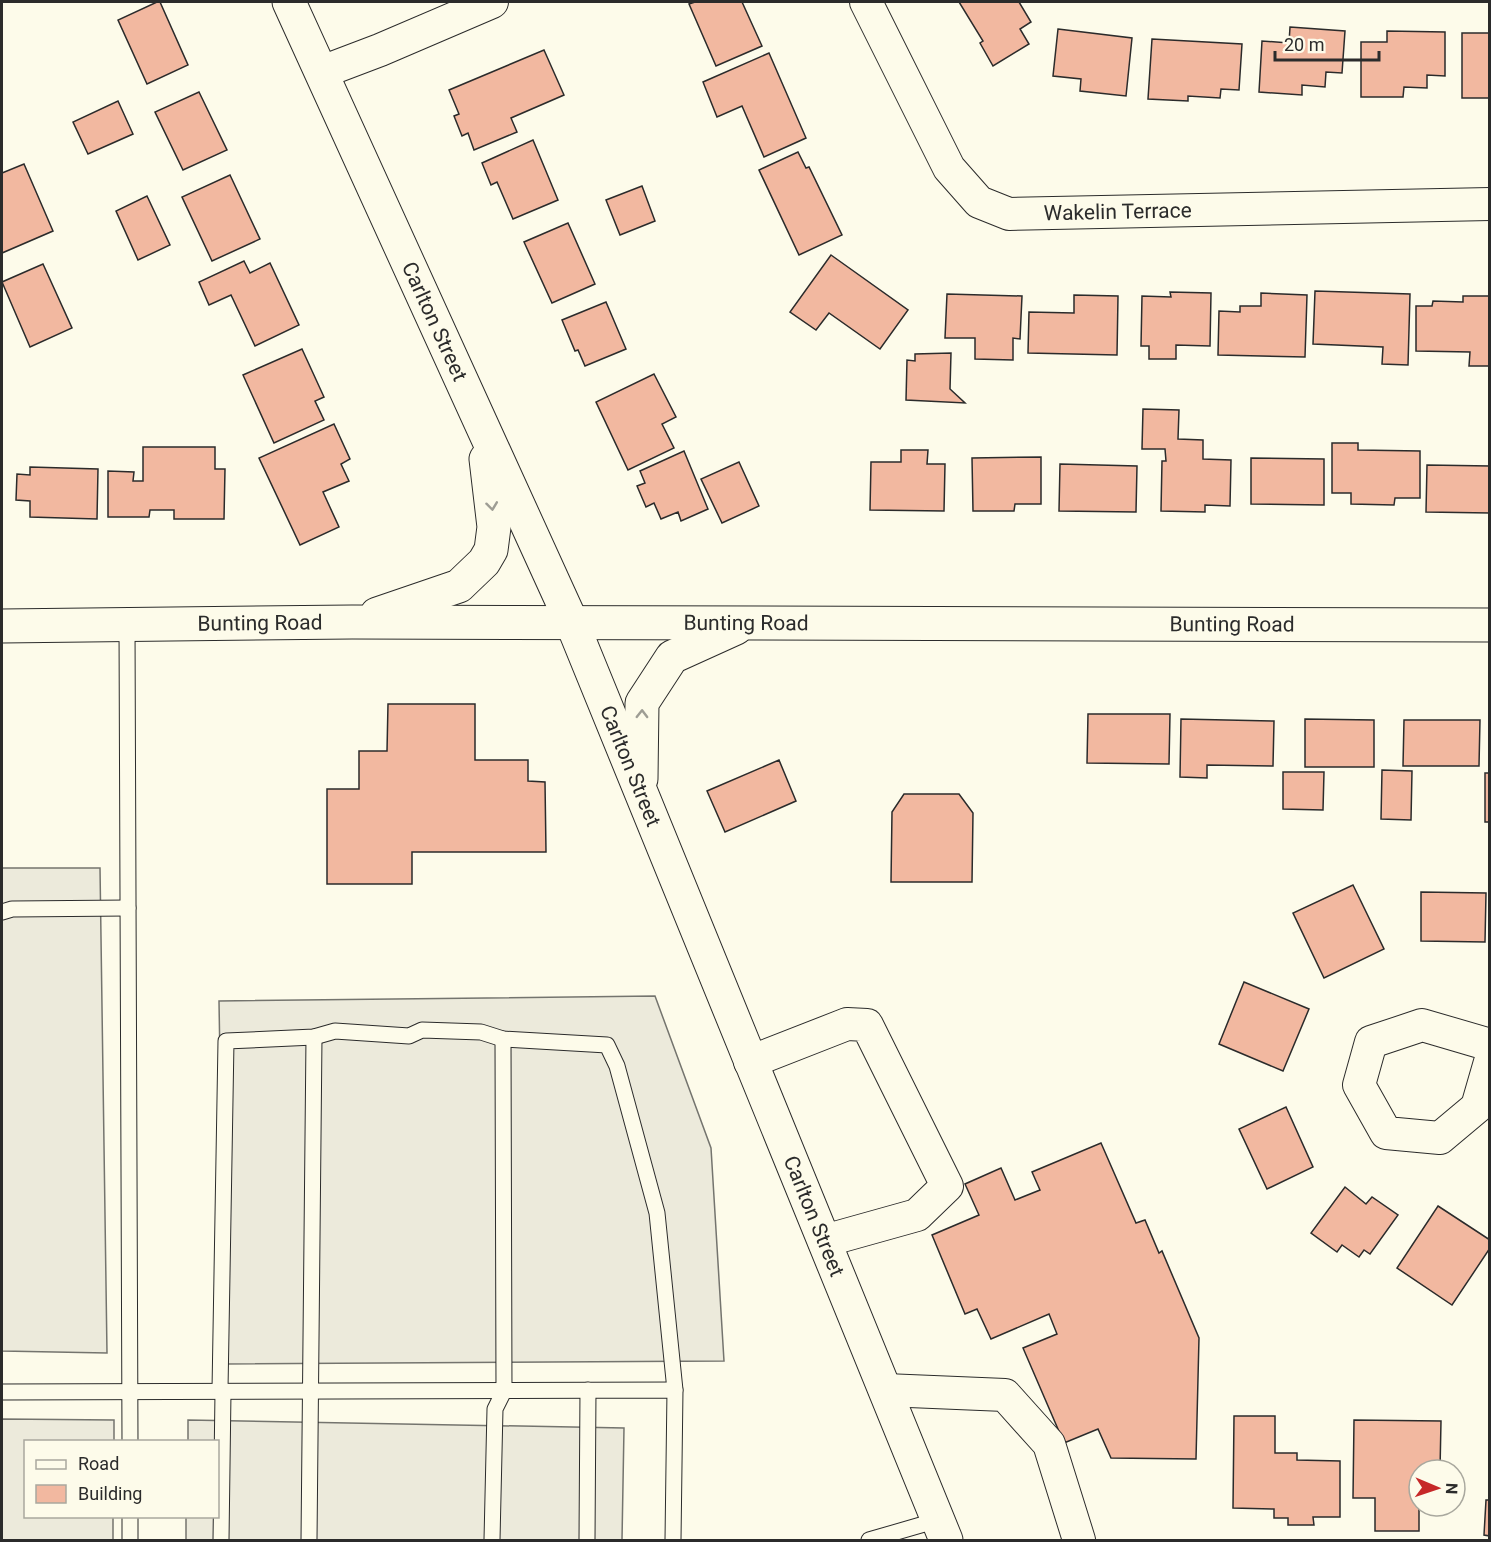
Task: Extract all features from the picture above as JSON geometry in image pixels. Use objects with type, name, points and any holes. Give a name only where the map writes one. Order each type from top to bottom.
[{"type":"main road","name":"Carlton Street","points":[[289,2],[572,623],[942,1530]]},
{"type":"main road","points":[[352,622],[459,586],[484,562],[491,550],[494,527],[482,428]]},
{"type":"main road","name":"Bunting Road","points":[[2,626],[352,622],[1490,625]]},
{"type":"main road","points":[[641,794],[642,703],[672,657],[745,624]]},
{"type":"street","points":[[322,72],[492,2]]},
{"type":"street","name":"Wakelin Terrace","points":[[866,2],[950,168],[979,202],[1009,214],[1490,204]]},
{"type":"street","points":[[750,1062],[847,1024],[867,1025],[947,1186],[917,1215],[824,1241]]},
{"type":"street","points":[[1490,1045],[1422,1025],[1371,1041],[1359,1085],[1386,1133],[1440,1138],[1477,1107],[1490,1062]]},
{"type":"street","points":[[885,1390],[1005,1395],[1049,1444],[1079,1540]]},
{"type":"lane","points":[[127,625],[130,1440]]},
{"type":"lane","points":[[2,912],[12,909],[128,908]]},
{"type":"lane","points":[[221,1540],[223,1392],[220,1390],[226,1041],[314,1037],[335,1031],[409,1036],[422,1029],[481,1032],[503,1039],[607,1045],[617,1066],[657,1213],[675,1390],[674,1540]]},
{"type":"lane","points":[[309,1540],[314,1037]]},
{"type":"lane","points":[[492,1540],[495,1409],[504,1390],[503,1039]]},
{"type":"lane","points":[[587,1540],[588,1390]]},
{"type":"lane","points":[[2,1392],[675,1390]]},
{"type":"lane","points":[[130,1518],[130,1540]]},
{"type":"lane","points":[[869,1540],[942,1530]]},
{"type":"shaded area","points":[[2,868],[100,868],[107,1353],[2,1351]]},
{"type":"shaded area","points":[[655,996],[711,1148],[724,1361],[225,1364],[219,1001]]},
{"type":"shaded area","points":[[2,1419],[114,1420],[114,1440],[24,1440],[24,1518],[113,1518],[113,1540],[2,1540]]},
{"type":"shaded area","points":[[188,1420],[624,1428],[622,1540],[186,1540],[186,1518],[219,1518],[219,1440],[188,1440]]},
{"type":"building","points":[[160,2],[188,65],[147,84],[118,20]]},
{"type":"building","points":[[742,2],[762,46],[716,66],[689,4]]},
{"type":"building","points":[[959,2],[1019,2],[1031,22],[1020,29],[1029,44],[993,66],[980,43],[983,41]]},
{"type":"building","points":[[1290,27],[1345,31],[1342,73],[1326,72],[1325,87],[1302,85],[1302,95],[1259,92],[1262,41],[1289,43]]},
{"type":"building","points":[[1058,29],[1132,38],[1126,96],[1080,91],[1081,79],[1053,76]]},
{"type":"building","points":[[1387,31],[1445,32],[1445,76],[1427,75],[1427,88],[1404,87],[1403,97],[1361,97],[1361,42],[1387,42]]},
{"type":"building","points":[[1462,33],[1490,33],[1490,98],[1462,98]]},
{"type":"building","points":[[1152,39],[1242,44],[1239,90],[1221,89],[1220,98],[1188,96],[1188,101],[1148,99]]},
{"type":"building","points":[[544,50],[564,95],[511,118],[517,132],[474,150],[468,133],[462,136],[454,116],[459,114],[449,90]]},
{"type":"building","points":[[769,53],[806,138],[764,157],[742,106],[717,117],[703,82]]},
{"type":"building","points":[[199,92],[227,150],[183,170],[155,112]]},
{"type":"building","points":[[118,101],[133,134],[88,154],[73,122]]},
{"type":"building","points":[[533,140],[558,200],[513,219],[497,182],[491,185],[482,163]]},
{"type":"building","points":[[798,152],[806,168],[809,167],[842,235],[799,255],[759,170]]},
{"type":"building","points":[[24,164],[53,231],[2,253],[2,173]]},
{"type":"building","points":[[230,175],[260,239],[212,261],[182,197]]},
{"type":"building","points":[[642,186],[655,221],[620,235],[606,200]]},
{"type":"building","points":[[147,196],[170,245],[138,260],[116,211]]},
{"type":"building","points":[[568,223],[595,284],[552,303],[524,242]]},
{"type":"building","points":[[831,255],[908,310],[880,349],[829,313],[816,330],[790,312]]},
{"type":"building","points":[[244,261],[250,273],[270,263],[299,325],[255,346],[231,295],[209,305],[199,282]]},
{"type":"building","points":[[43,264],[72,328],[30,347],[2,282]]},
{"type":"building","points":[[1315,291],[1410,294],[1408,365],[1382,364],[1383,347],[1313,344]]},
{"type":"building","points":[[1170,292],[1211,293],[1210,346],[1176,345],[1176,359],[1149,359],[1149,346],[1141,346],[1142,296],[1171,297]]},
{"type":"building","points":[[1261,293],[1307,295],[1305,357],[1218,355],[1219,311],[1240,312],[1240,306],[1261,306]]},
{"type":"building","points":[[947,294],[1022,296],[1020,339],[1013,338],[1013,360],[975,359],[975,338],[945,338]]},
{"type":"building","points":[[1074,295],[1118,296],[1117,355],[1028,353],[1029,312],[1074,313]]},
{"type":"building","points":[[1463,296],[1490,296],[1490,366],[1469,366],[1470,352],[1416,351],[1416,306],[1432,306],[1433,301],[1463,302]]},
{"type":"building","points":[[606,302],[626,349],[585,366],[578,350],[575,351],[562,320]]},
{"type":"building","points":[[302,349],[324,397],[315,401],[324,420],[274,443],[243,375]]},
{"type":"building","points":[[951,353],[950,389],[965,403],[906,400],[907,360],[915,361],[915,354]]},
{"type":"building","points":[[654,374],[676,417],[662,424],[674,448],[628,470],[596,402]]},
{"type":"building","points":[[1143,409],[1179,410],[1178,439],[1203,440],[1203,459],[1231,460],[1230,506],[1205,505],[1205,512],[1161,511],[1162,461],[1166,461],[1165,449],[1142,449]]},
{"type":"building","points":[[334,424],[350,459],[341,464],[349,481],[323,492],[339,527],[300,545],[259,458]]},
{"type":"building","points":[[1332,443],[1358,443],[1358,450],[1420,451],[1420,498],[1395,498],[1394,505],[1351,504],[1351,493],[1332,493]]},
{"type":"building","points":[[143,447],[215,447],[215,469],[225,469],[224,519],[174,519],[174,510],[150,510],[149,517],[108,517],[108,471],[134,472],[133,481],[143,481]]},
{"type":"building","points":[[901,450],[928,450],[927,464],[945,464],[944,511],[870,510],[871,462],[901,462]]},
{"type":"building","points":[[684,451],[708,509],[681,521],[678,512],[661,519],[654,503],[646,507],[637,486],[645,483],[640,471]]},
{"type":"building","points":[[1041,457],[1041,504],[1015,504],[1014,511],[973,511],[972,458]]},
{"type":"building","points":[[1251,458],[1324,459],[1324,505],[1251,504]]},
{"type":"building","points":[[739,462],[759,506],[722,523],[701,479]]},
{"type":"building","points":[[1060,464],[1137,466],[1136,512],[1059,511]]},
{"type":"building","points":[[1427,465],[1490,466],[1490,513],[1426,512]]},
{"type":"building","points":[[30,467],[98,469],[97,519],[30,517],[30,501],[16,500],[17,474],[30,475]]},
{"type":"building","points":[[388,704],[475,704],[475,760],[528,760],[528,781],[545,782],[546,852],[412,852],[412,884],[327,884],[327,789],[359,789],[359,751],[387,751]]},
{"type":"building","points":[[1088,714],[1170,714],[1169,764],[1087,763]]},
{"type":"building","points":[[1181,719],[1274,721],[1273,766],[1207,765],[1207,778],[1180,777]]},
{"type":"building","points":[[1305,719],[1374,720],[1374,767],[1305,767]]},
{"type":"building","points":[[1404,720],[1480,720],[1479,766],[1403,766]]},
{"type":"building","points":[[779,760],[796,801],[725,832],[707,791]]},
{"type":"building","points":[[1382,770],[1412,771],[1411,820],[1381,819]]},
{"type":"building","points":[[1283,772],[1324,772],[1323,810],[1283,809]]},
{"type":"building","points":[[1485,773],[1490,773],[1490,822],[1485,822]]},
{"type":"building","points":[[904,794],[959,794],[973,813],[972,882],[891,882],[892,812]]},
{"type":"building","points":[[1353,885],[1384,949],[1324,978],[1293,913]]},
{"type":"building","points":[[1421,892],[1486,893],[1485,942],[1421,941]]},
{"type":"building","points":[[1244,982],[1309,1009],[1283,1071],[1219,1044]]},
{"type":"building","points":[[1286,1107],[1313,1167],[1267,1189],[1239,1129]]},
{"type":"building","points":[[1101,1143],[1136,1223],[1145,1220],[1159,1253],[1162,1251],[1199,1338],[1196,1459],[1111,1458],[1098,1429],[1064,1443],[1023,1348],[1057,1334],[1049,1314],[991,1339],[977,1309],[965,1314],[932,1235],[979,1215],[965,1184],[1001,1168],[1015,1200],[1040,1190],[1032,1172]]},
{"type":"building","points":[[1345,1187],[1366,1204],[1372,1197],[1398,1215],[1370,1254],[1364,1250],[1359,1257],[1342,1245],[1337,1252],[1311,1233]]},
{"type":"building","points":[[1438,1206],[1490,1240],[1490,1248],[1452,1305],[1397,1268]]},
{"type":"building","points":[[1234,1416],[1275,1416],[1275,1453],[1297,1453],[1297,1460],[1340,1461],[1340,1517],[1313,1517],[1314,1525],[1288,1525],[1288,1518],[1274,1518],[1274,1509],[1233,1508]]},
{"type":"building","points":[[1354,1420],[1441,1421],[1440,1458],[1407,1458],[1407,1518],[1419,1518],[1419,1531],[1375,1531],[1375,1498],[1353,1498]]},
{"type":"building","points":[[1486,1500],[1490,1500],[1490,1536],[1484,1535]]}]
